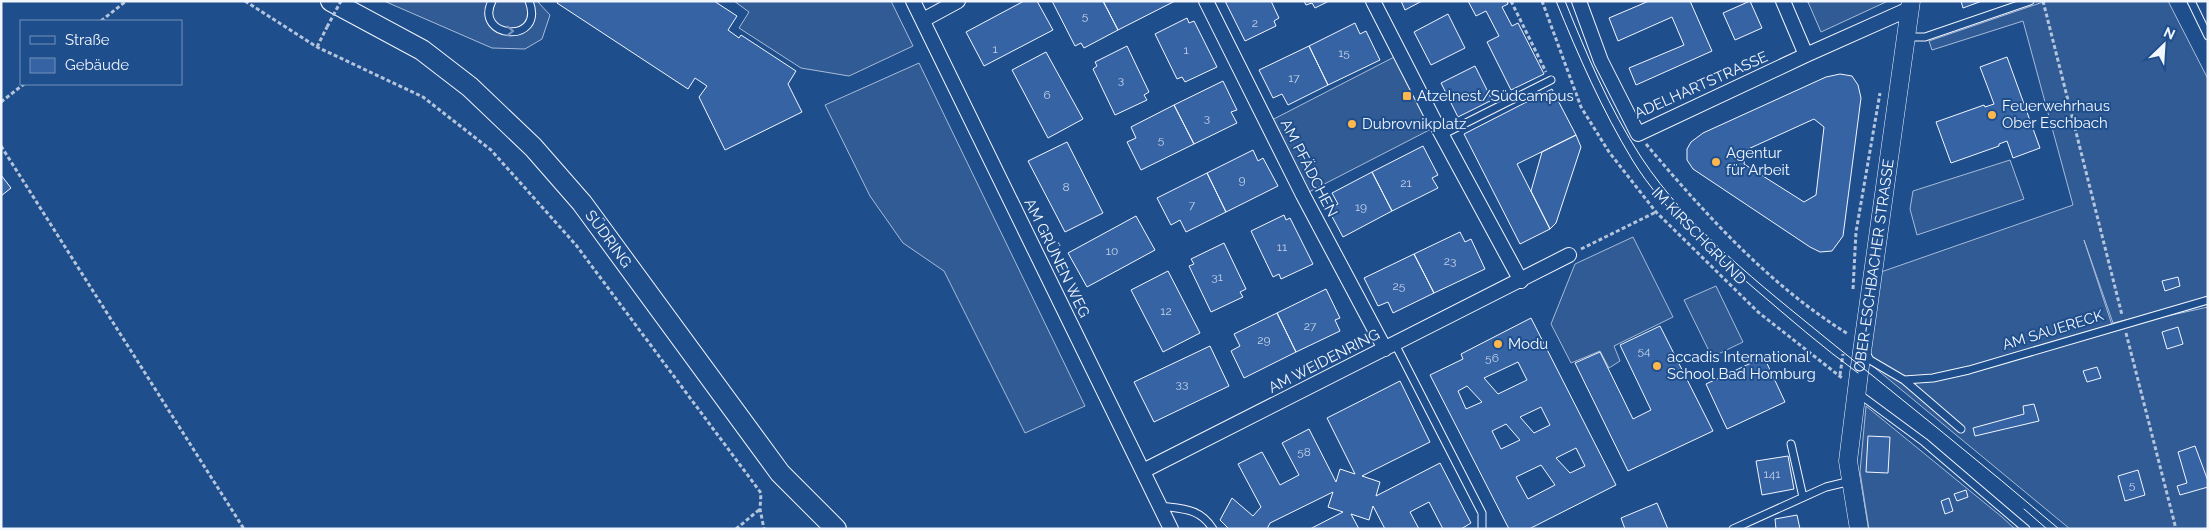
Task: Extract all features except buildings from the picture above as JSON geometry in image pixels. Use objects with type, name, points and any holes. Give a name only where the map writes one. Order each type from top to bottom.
[{"type":"main road","name":"SÜDRING","points":[[331,1],[422,50],[470,87],[533,147],[576,196],[780,473],[836,529]]},
{"type":"main road","points":[[356,1],[422,50]]},
{"type":"street","name":"AM GRÜNEN WEG","points":[[914,1],[1171,529]]},
{"type":"street","points":[[923,20],[958,1]]},
{"type":"street","name":"AM PFÄDCHEN","points":[[1206,1],[1303,195],[1390,346]]},
{"type":"street","points":[[1374,1],[1442,135],[1521,281]]},
{"type":"street","name":"ADELHARTSTRASSE","points":[[1579,1],[1602,62],[1638,134],[1910,5]]},
{"type":"street","points":[[1783,1],[1806,55]]},
{"type":"street","name":"OBER-ESCHBACHER STRASSE","points":[[1859,529],[1848,461],[1904,37],[1910,5]]},
{"type":"street","name":"AM WEIDENRING","points":[[1143,471],[1570,255]]},
{"type":"lane","points":[[492,1],[489,9],[493,25],[499,30],[510,33],[523,29],[528,23],[531,9],[529,1]]},
{"type":"lane","points":[[1904,37],[1925,37],[2030,1]]},
{"type":"lane","points":[[2191,1],[2208,36]]},
{"type":"lane","points":[[1442,135],[1549,77]]},
{"type":"lane","name":"AM SAUERECK","points":[[1904,380],[1933,378],[1969,370],[2208,300]]},
{"type":"lane","points":[[1390,346],[1482,513],[1482,529]]},
{"type":"lane","points":[[1863,348],[1870,360],[1904,380],[1961,429]]},
{"type":"lane","points":[[1856,392],[1924,442],[2026,529]]},
{"type":"lane","points":[[1791,444],[1803,497]]},
{"type":"lane","points":[[1733,529],[1826,487],[1852,481]]},
{"type":"lane","points":[[1160,506],[1191,510],[1206,518],[1213,529]]},
{"type":"path","points":[[102,20],[126,1]]},
{"type":"path","points":[[245,1],[317,47],[366,72],[423,97],[491,150],[576,245],[761,493],[760,509],[764,529]]},
{"type":"path","points":[[317,47],[341,1]]},
{"type":"path","points":[[1511,1],[1549,77]]},
{"type":"path","name":"IM KIRSCHGRUND","points":[[1542,1],[1581,107],[1609,152],[1656,212],[1758,312],[1840,376]]},
{"type":"path","points":[[2043,1],[2176,529]]},
{"type":"path","points":[[1,102],[23,85]]},
{"type":"path","points":[[1852,297],[1856,232],[1881,85]]},
{"type":"path","points":[[1638,134],[1730,240],[1789,291],[1850,335],[1850,325]]},
{"type":"path","points":[[1,146],[244,529]]},
{"type":"path","points":[[1570,255],[1656,212]]},
{"type":"path","points":[[736,529],[760,509]]},
{"type":"shaded area","points":[[384,1],[537,1],[550,15],[542,39],[525,49],[492,48]]},
{"type":"shaded area","points":[[734,1],[891,1],[913,46],[849,76],[801,68],[739,28],[749,12]]},
{"type":"shaded area","points":[[1888,1],[1821,32],[1808,2]]},
{"type":"shaded area","points":[[2046,1],[2168,1],[2208,79],[2208,300],[2113,323],[2084,240],[2113,328],[2208,307],[2208,529],[2070,529],[1869,363],[1881,272],[2073,205],[2023,21],[1932,50],[1929,41]]},
{"type":"shaded area","name":"Dubrovnikplatz","points":[[1400,54],[1437,126],[1303,195],[1268,122]]},
{"type":"shaded area","points":[[919,63],[1085,406],[1025,433],[944,271],[903,243],[870,196],[825,105]]},
{"type":"shaded area","points":[[2010,160],[2024,199],[1917,235],[1910,209],[1913,191]]},
{"type":"shaded area","points":[[1633,237],[1673,317],[1614,346],[1620,361],[1609,368],[1600,351],[1571,363],[1551,324],[1575,264]]},
{"type":"shaded area","points":[[1716,286],[1743,342],[1712,357],[1684,300]]},
{"type":"shaded area","points":[[1866,406],[2015,529],[1869,529],[1860,472]]},
{"type":"tram line","points":[[1556,1],[1601,103],[1633,161],[1659,197],[1689,230],[1722,260],[1806,332],[1858,373]]},
{"type":"tram line","points":[[1565,1],[1590,61],[1629,138],[1660,184],[1681,209],[1752,277],[2059,529]]},
{"type":"tram line","points":[[2024,509],[2047,529]]},
{"type":"place","name":"Atzelnest/Südcampus","points":[[1407,96]]},
{"type":"place","name":"Feuerwehrhaus Ober Eschbach","points":[[1992,115]]},
{"type":"place","name":"Dubrovnikplatz","points":[[1352,124]]},
{"type":"place","name":"Agentur für Arbeit","points":[[1716,162]]},
{"type":"place","name":"Modu","points":[[1498,344]]},
{"type":"place","name":"accadis International School Bad Homburg","points":[[1657,366]]}]
